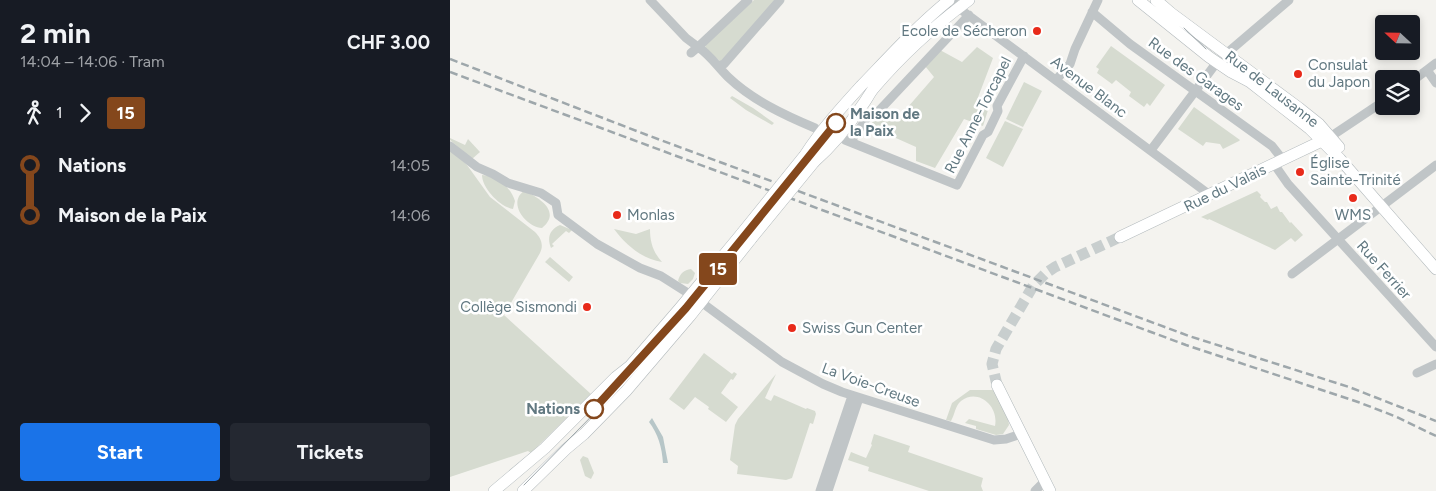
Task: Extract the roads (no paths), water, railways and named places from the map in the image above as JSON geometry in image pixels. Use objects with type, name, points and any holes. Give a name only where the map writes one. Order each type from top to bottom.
[{"type":"main road","points":[[810,159],[814,141],[848,100],[906,38],[939,7],[953,2],[969,0]]},
{"type":"main road","name":"Rue de Lausanne","points":[[1138,0],[1221,58],[1299,108],[1319,124],[1326,139]]},
{"type":"main road","name":"Rue de Lausanne","points":[[1156,0],[1221,58],[1231,72],[1246,79],[1326,139]]},
{"type":"main road","points":[[498,488],[545,448],[616,377],[630,366],[691,295],[747,236],[810,159],[847,126],[873,90],[933,27],[953,2]]},
{"type":"main road","points":[[1326,139],[1384,204],[1436,258]]},
{"type":"main road","name":"Rue du Valais","points":[[1120,237],[1326,139]]},
{"type":"main road","points":[[1384,204],[1436,268]]},
{"type":"main road","points":[[498,488],[524,491],[566,449],[584,434],[626,391],[701,302],[747,236]]},
{"type":"main road","points":[[691,295],[701,302]]},
{"type":"main road","points":[[997,385],[1048,486]]},
{"type":"street","points":[[650,0],[686,38],[694,50],[707,53],[728,78],[763,103],[815,128]]},
{"type":"street","points":[[694,50],[748,0]]},
{"type":"street","points":[[718,66],[724,64],[780,0]]},
{"type":"street","points":[[1056,80],[1070,64],[1098,0]]},
{"type":"street","points":[[1152,150],[1221,58],[1289,0]]},
{"type":"street","name":"Avenue Blanc","points":[[953,2],[1210,195]]},
{"type":"street","name":"Rue des Garages","points":[[1092,12],[1130,44],[1272,146],[1279,162]]},
{"type":"street","name":"Rue Anne-Torcapel","points":[[968,15],[874,116],[869,116],[849,139],[957,185],[983,135],[988,132],[998,111],[997,106],[1024,56]]},
{"type":"street","points":[[1420,75],[1436,64]]},
{"type":"street","points":[[1427,70],[1436,83]]},
{"type":"street","points":[[1326,139],[1375,107]]},
{"type":"street","points":[[450,146],[476,166],[508,183],[528,188],[548,198],[556,203],[558,215],[561,219],[592,240],[640,268],[661,276],[691,295]]},
{"type":"street","name":"Rue Ferrier","points":[[1279,162],[1288,184],[1436,347]]},
{"type":"street","points":[[1292,274],[1436,165]]},
{"type":"street","name":"La Voie-Creuse","points":[[701,302],[782,362],[823,384],[856,397],[994,440],[1006,439],[1021,434]]},
{"type":"street","points":[[1417,374],[1436,364]]},
{"type":"street","points":[[820,491],[836,456],[856,397]]},
{"type":"street","points":[[828,491],[836,456]]},
{"type":"street","points":[[1035,491],[1048,486]]},
{"type":"tunnel","points":[[997,385],[992,364],[996,349],[1033,286],[1055,267],[1120,237]]},
{"type":"tram line","points":[[1184,28],[1206,49]]},
{"type":"tram line","name":"15","points":[[594,409],[617,386],[686,308],[836,123]]},
{"type":"tram line","points":[[524,485],[626,381],[707,288]]},
{"type":"railway","points":[[450,59],[647,135],[1189,336],[1349,387],[1436,421]]},
{"type":"railway","points":[[450,72],[1186,345],[1358,402],[1397,417],[1436,436]]},
{"type":"place","name":"Ecole de Sécheron","points":[[1037,31]]},
{"type":"place","name":"Consulat du Japon","points":[[1298,74]]},
{"type":"place","name":"Maison de la Paix","points":[[836,123]]},
{"type":"place","name":"Église Sainte-Trinité","points":[[1300,172]]},
{"type":"place","name":"WMS","points":[[1353,198]]},
{"type":"place","name":"Monlas","points":[[617,215]]},
{"type":"place","name":"Collège Sismondi","points":[[587,307]]},
{"type":"place","name":"Swiss Gun Center","points":[[792,328]]},
{"type":"place","name":"Nations","points":[[594,409]]}]
